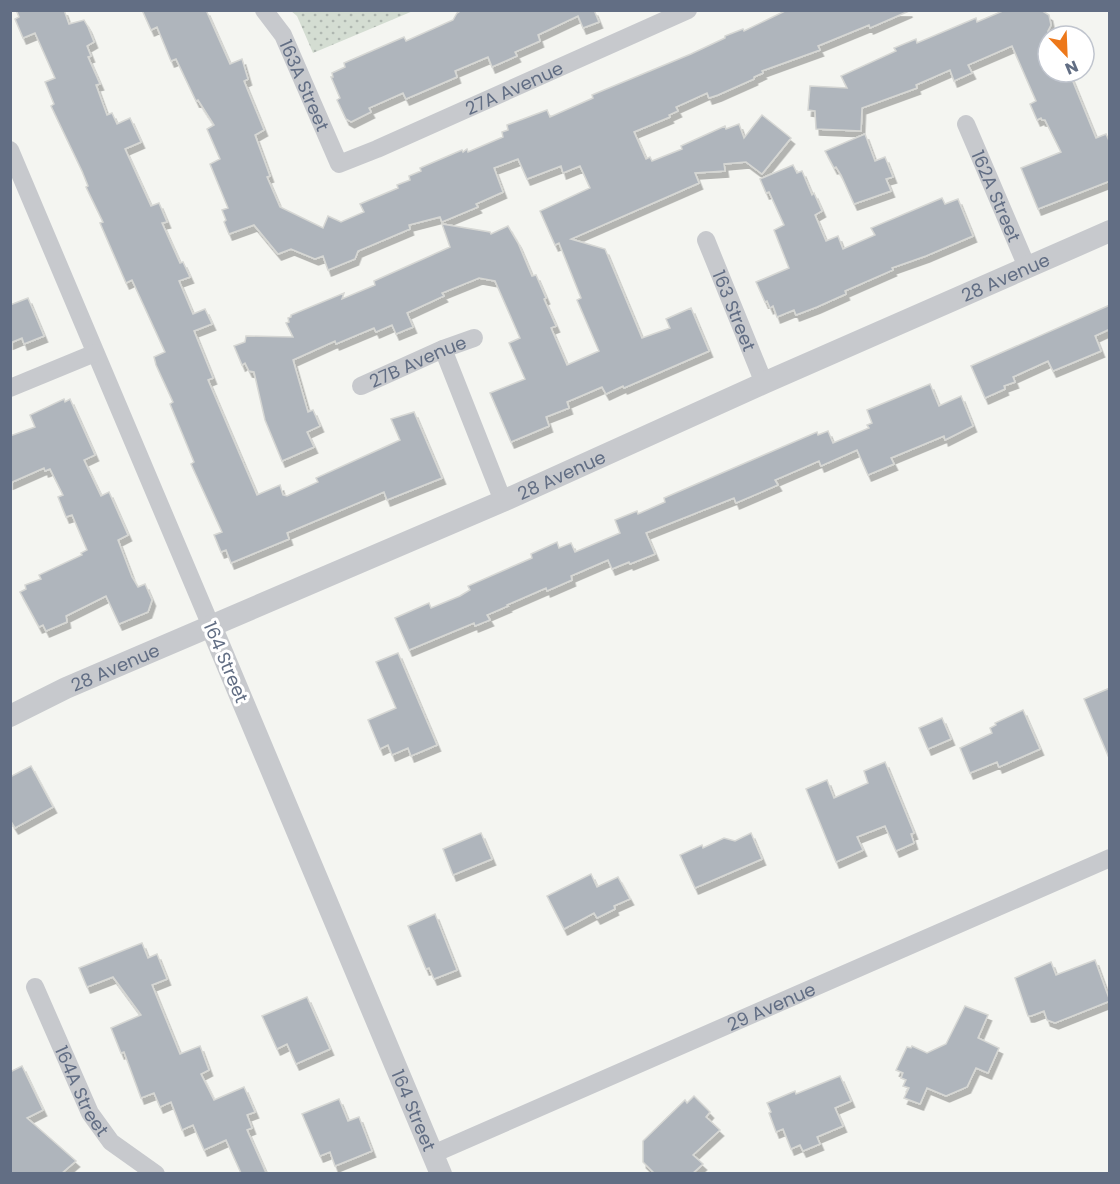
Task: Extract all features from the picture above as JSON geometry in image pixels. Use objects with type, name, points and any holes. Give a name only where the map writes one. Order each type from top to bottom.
[{"type":"street","name":"163A Street","points":[[264,10],[283,35],[339,164]]},
{"type":"street","name":"27A Avenue","points":[[339,164],[688,10]]},
{"type":"street","name":"162A Street","points":[[966,124],[1027,267]]},
{"type":"street","name":"164 Street","points":[[10,150],[437,1164]]},
{"type":"street","name":"28 Avenue","points":[[10,716],[66,688],[503,501],[1110,231]]},
{"type":"street","name":"163 Street","points":[[705,240],[764,383]]},
{"type":"street","name":"27B Avenue","points":[[361,386],[443,349],[474,338]]},
{"type":"street","points":[[443,349],[503,501]]},
{"type":"street","points":[[10,388],[95,353]]},
{"type":"street","name":"29 Avenue","points":[[437,1164],[1110,858]]},
{"type":"street","name":"164A Street","points":[[34,987],[90,1113],[111,1142],[156,1173]]},
{"type":"shaded area","points":[[291,11],[413,11],[313,53],[297,16]]},
{"type":"building","points":[[16,10],[64,10],[69,24],[84,20],[88,27],[94,42],[87,46],[91,56],[88,57],[100,84],[96,85],[107,115],[112,113],[117,124],[130,118],[141,142],[125,149],[151,206],[159,203],[167,222],[162,223],[180,263],[183,262],[190,277],[179,281],[193,314],[205,309],[212,324],[194,331],[213,378],[208,380],[257,495],[280,485],[283,495],[287,496],[318,482],[316,478],[400,440],[391,419],[414,412],[442,478],[387,500],[384,492],[287,533],[289,539],[231,563],[226,550],[221,552],[214,535],[222,532],[191,464],[194,462],[170,404],[173,402],[156,365],[154,357],[165,352],[132,280],[126,283],[100,223],[103,222],[86,187],[88,186],[82,171],[51,106],[54,104],[45,82],[55,78],[35,33],[23,38],[15,19],[19,17]]},
{"type":"building","points":[[142,10],[206,10],[230,64],[242,59],[248,79],[244,81],[264,130],[255,135],[270,176],[267,177],[280,207],[323,228],[328,216],[341,222],[364,212],[360,204],[398,188],[397,185],[410,180],[409,176],[421,171],[420,168],[462,150],[463,152],[467,149],[468,152],[503,137],[502,132],[508,130],[507,125],[547,110],[550,117],[593,98],[592,95],[691,54],[725,36],[743,29],[744,31],[787,10],[909,11],[870,28],[869,25],[818,46],[820,50],[762,71],[763,73],[754,79],[718,95],[709,98],[707,93],[676,107],[678,111],[669,115],[670,117],[634,132],[646,159],[650,157],[652,161],[682,149],[681,146],[725,126],[726,129],[739,124],[744,138],[762,115],[791,138],[762,174],[746,162],[724,164],[725,171],[695,173],[699,183],[571,239],[605,249],[642,338],[670,328],[666,319],[691,308],[709,351],[624,388],[623,386],[606,394],[602,387],[567,402],[569,408],[546,417],[549,426],[511,442],[490,393],[525,379],[509,343],[520,338],[495,281],[479,278],[442,293],[444,296],[407,313],[413,327],[396,334],[392,325],[376,332],[374,328],[336,344],[335,341],[293,360],[308,412],[313,410],[320,426],[307,432],[314,447],[282,461],[265,420],[254,372],[249,371],[245,363],[242,365],[234,346],[245,342],[246,336],[293,337],[286,323],[289,322],[288,318],[291,315],[344,293],[342,299],[375,285],[374,281],[450,247],[442,224],[491,234],[508,226],[532,276],[536,275],[546,298],[544,299],[556,326],[551,328],[567,365],[599,351],[577,300],[581,298],[559,243],[555,245],[540,211],[590,188],[580,166],[563,173],[561,166],[527,179],[518,159],[494,168],[503,192],[476,204],[478,207],[442,222],[440,217],[409,225],[410,229],[358,251],[355,259],[328,270],[323,256],[315,259],[291,249],[278,254],[254,225],[229,234],[222,210],[228,208],[210,164],[220,159],[207,129],[214,125],[198,100],[196,101],[176,59],[171,61],[157,27],[151,30]]},
{"type":"building","points":[[462,10],[594,10],[599,22],[583,28],[578,16],[538,35],[540,41],[515,52],[517,56],[492,67],[488,57],[455,71],[457,77],[406,99],[403,93],[369,108],[371,112],[351,122],[346,119],[337,100],[340,98],[331,77],[333,77],[332,73],[345,67],[344,63],[404,37],[406,41],[453,20]]},
{"type":"building","points":[[1005,10],[1041,10],[1049,15],[1051,24],[1036,24],[1036,84],[1074,84],[1096,138],[1106,134],[1110,143],[1110,181],[1038,209],[1021,168],[1061,152],[1045,120],[1041,118],[1037,120],[1030,104],[1036,101],[1012,46],[968,65],[972,73],[954,81],[950,70],[916,85],[917,88],[862,108],[861,131],[816,129],[815,111],[808,110],[810,86],[847,88],[841,76],[896,51],[894,48],[916,39],[917,43],[976,18],[977,22]]},
{"type":"building","points":[[865,134],[875,161],[885,157],[893,177],[886,179],[891,191],[854,204],[841,175],[836,167],[834,168],[825,151]]},
{"type":"building","points":[[793,165],[797,173],[802,171],[822,211],[815,215],[826,241],[838,236],[843,249],[875,235],[871,228],[942,198],[945,204],[958,199],[973,236],[892,268],[893,270],[845,291],[846,294],[817,307],[796,315],[794,310],[777,317],[773,306],[770,308],[767,301],[765,302],[756,282],[789,268],[774,230],[784,225],[769,192],[766,193],[760,179]]},
{"type":"building","points":[[28,298],[44,336],[24,344],[22,338],[10,343],[10,305]]},
{"type":"building","points":[[1110,305],[1110,329],[1095,336],[1101,351],[1053,371],[1048,361],[1013,377],[1015,382],[985,398],[971,366]]},
{"type":"building","points":[[930,384],[939,406],[961,396],[973,426],[945,440],[944,436],[891,458],[894,464],[868,475],[857,450],[821,466],[819,461],[775,480],[778,485],[736,503],[734,498],[646,533],[655,554],[612,569],[608,560],[571,576],[572,580],[547,591],[546,588],[487,615],[490,620],[475,626],[474,623],[409,650],[395,618],[429,603],[431,608],[460,596],[470,590],[468,586],[532,558],[531,554],[557,542],[559,548],[571,543],[575,552],[620,533],[615,520],[637,511],[638,514],[665,502],[664,498],[817,432],[818,435],[828,431],[833,443],[869,428],[867,425],[872,423],[867,410]]},
{"type":"building","points":[[64,399],[65,402],[70,399],[95,455],[84,460],[101,496],[109,492],[128,535],[118,540],[132,577],[138,587],[145,584],[152,600],[148,612],[119,624],[106,596],[66,616],[67,622],[46,631],[43,625],[39,627],[20,592],[26,589],[25,585],[41,579],[39,575],[82,555],[81,553],[87,550],[72,515],[66,517],[58,497],[63,495],[50,469],[45,471],[44,468],[10,483],[10,436],[35,427],[30,415]]},
{"type":"building","points":[[398,653],[437,745],[411,756],[408,748],[392,755],[388,745],[380,749],[368,720],[396,708],[376,662]]},
{"type":"building","points":[[1110,688],[1110,758],[1109,758],[1084,699]]},
{"type":"building","points":[[1023,710],[1040,749],[999,767],[997,762],[970,773],[960,748],[992,733],[990,728],[996,725],[995,723]]},
{"type":"building","points":[[942,718],[951,739],[928,749],[919,728]]},
{"type":"building","points":[[885,762],[914,833],[911,834],[914,843],[896,851],[885,826],[857,837],[863,850],[836,862],[806,789],[827,780],[834,798],[868,783],[864,771]]},
{"type":"building","points":[[31,766],[53,807],[15,828],[10,820],[10,777]]},
{"type":"building","points":[[481,833],[492,859],[453,875],[443,849]]},
{"type":"building","points":[[751,833],[762,859],[695,888],[680,855],[724,838],[735,841]]},
{"type":"building","points":[[591,874],[597,887],[618,877],[630,899],[614,906],[615,909],[597,918],[594,913],[564,929],[547,896]]},
{"type":"building","points":[[435,914],[457,970],[434,979],[429,968],[426,969],[408,926]]},
{"type":"building","points":[[142,943],[148,958],[157,954],[167,979],[152,985],[180,1054],[200,1046],[209,1070],[201,1074],[214,1100],[244,1087],[255,1112],[247,1115],[252,1128],[247,1130],[266,1173],[241,1173],[226,1140],[204,1150],[193,1125],[182,1130],[171,1102],[160,1107],[154,1093],[141,1098],[124,1052],[121,1053],[111,1028],[141,1015],[113,977],[87,987],[79,968]]},
{"type":"building","points":[[1095,960],[1110,1001],[1055,1023],[1047,1020],[1044,1011],[1028,1016],[1015,978],[1051,962],[1056,975]]},
{"type":"building","points":[[307,997],[330,1049],[296,1064],[287,1044],[277,1049],[262,1016]]},
{"type":"building","points":[[965,1006],[988,1015],[978,1038],[999,1048],[988,1073],[976,1068],[967,1087],[946,1096],[927,1088],[920,1104],[904,1098],[909,1088],[903,1086],[906,1080],[901,1078],[903,1073],[896,1070],[907,1047],[912,1046],[927,1053],[946,1044]]},
{"type":"building","points":[[22,1066],[43,1110],[27,1118],[76,1161],[62,1173],[10,1173],[10,1072]]},
{"type":"building","points":[[840,1076],[851,1101],[835,1108],[843,1126],[817,1137],[820,1144],[803,1151],[800,1145],[791,1149],[783,1129],[776,1132],[767,1103]]},
{"type":"building","points":[[694,1096],[710,1112],[706,1117],[720,1130],[693,1155],[703,1164],[693,1173],[654,1173],[643,1162],[643,1141],[685,1100],[687,1103]]},
{"type":"building","points":[[339,1099],[348,1121],[359,1117],[372,1151],[335,1166],[330,1152],[320,1156],[302,1114]]}]
